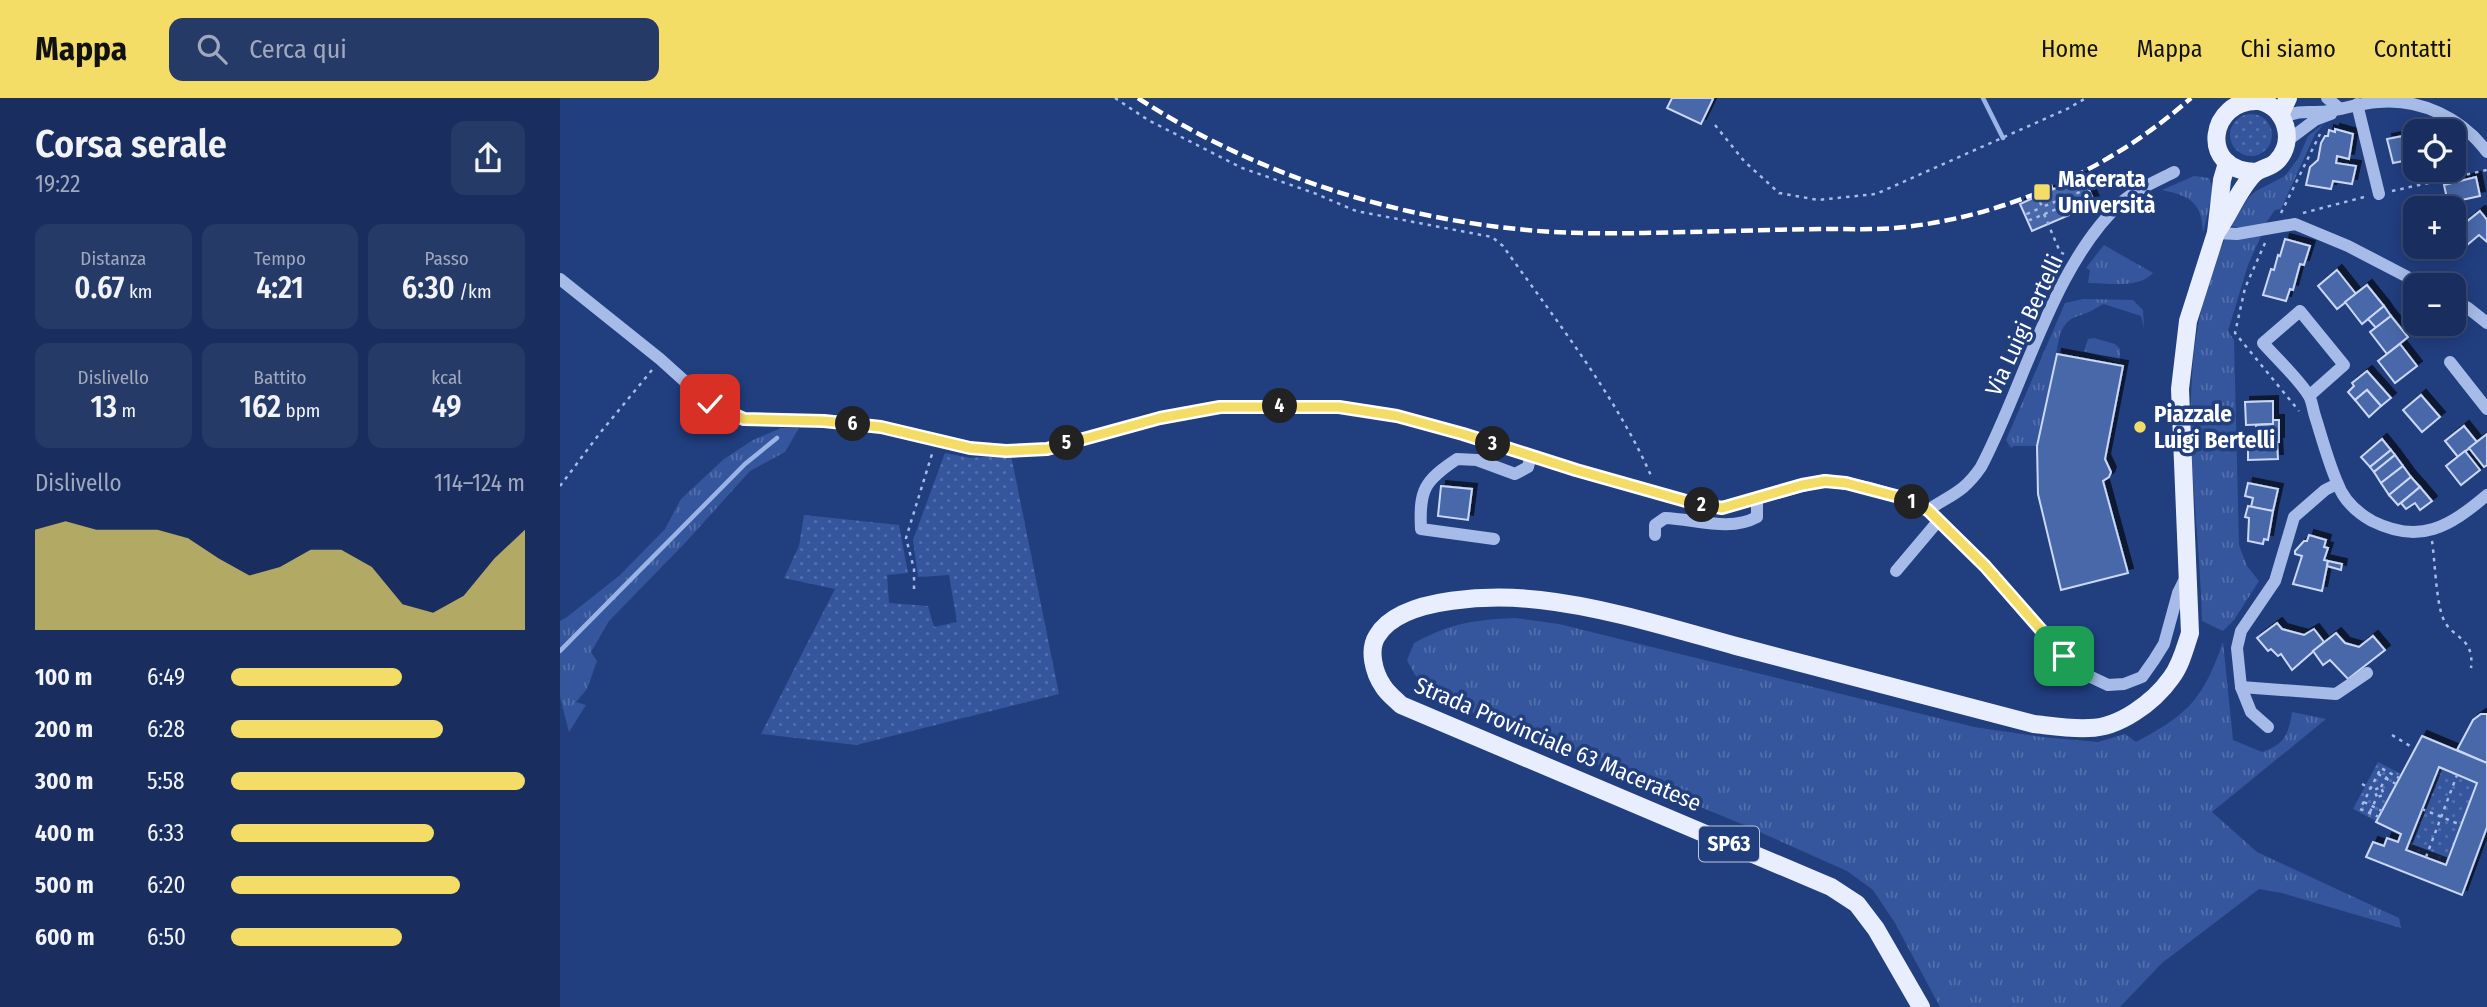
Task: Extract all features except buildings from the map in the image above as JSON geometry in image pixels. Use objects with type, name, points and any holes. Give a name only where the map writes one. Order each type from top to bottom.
[{"type":"main road","points":[[2281,116],[2288,98]]},
{"type":"main road","points":[[2254,99],[2263,102],[2281,116],[2287,130],[2287,141],[2280,158],[2265,170],[2256,172],[2246,172],[2227,163],[2216,144],[2218,124],[2231,106],[2254,99]]},
{"type":"main road","points":[[2189,572],[2180,434],[2180,389],[2188,321],[2216,233],[2222,180],[2227,163]]},
{"type":"main road","points":[[2216,233],[2256,172]]},
{"type":"main road","name":"Strada Provinciale 63 Maceratese","points":[[1921,1007],[1876,929],[1857,904],[1831,887],[1401,705],[1382,686],[1373,662],[1373,642],[1382,627],[1399,614],[1435,604],[1509,597],[1542,600],[1634,619],[2034,724],[2091,729],[2110,724],[2145,705],[2160,692],[2177,669],[2190,633],[2189,572]]},
{"type":"street","points":[[2327,98],[2339,108]]},
{"type":"street","points":[[2281,116],[2295,111],[2329,111],[2357,104],[2399,101],[2438,104],[2487,152]]},
{"type":"street","points":[[2357,104],[2379,194]]},
{"type":"street","points":[[2287,141],[2315,120],[2329,116],[2339,108]]},
{"type":"street","name":"Via Luigi Bertelli","points":[[1928,510],[1969,484],[1981,467],[2063,284],[2088,241],[2122,201],[2174,172]]},
{"type":"street","points":[[2216,233],[2236,234],[2295,224],[2347,246],[2403,275]]},
{"type":"street","points":[[560,279],[660,359],[710,404],[744,419],[824,421],[881,427],[970,448],[1006,451],[1047,449],[1160,418],[1220,407],[1339,407],[1397,416],[1659,494],[1722,508],[1825,481],[1882,492],[1907,499],[1928,510],[1985,566],[2064,656],[2091,677],[2108,685],[2124,684],[2142,677],[2164,643],[2178,593],[2189,572]]},
{"type":"street","points":[[2466,306],[2487,323]]},
{"type":"street","points":[[2309,396],[2344,365],[2301,311],[2263,343],[2309,396],[2337,484],[2347,502],[2361,515],[2380,525],[2413,534],[2430,531],[2468,511],[2487,495]]},
{"type":"street","points":[[2450,362],[2487,409]]},
{"type":"street","points":[[1494,539],[1422,529],[1420,502],[1428,482],[1457,459],[1477,460],[1515,474],[1528,467],[1531,456]]},
{"type":"street","points":[[2268,727],[2250,712],[2241,687],[2237,648],[2241,631],[2275,581],[2294,517],[2325,490],[2337,484]]},
{"type":"street","points":[[1655,535],[1655,525],[1665,518],[1746,523],[1758,517],[1757,499]]},
{"type":"street","points":[[1896,571],[1939,520]]},
{"type":"street","points":[[2241,687],[2336,694],[2367,673]]},
{"type":"path","points":[[1115,98],[1175,135],[1253,173],[1314,193],[1356,211],[1492,237],[1503,246],[1567,336],[1637,444],[1659,494]]},
{"type":"path","points":[[1715,125],[1744,161],[1779,193],[1818,200],[1876,194],[2067,110],[2086,98]]},
{"type":"path","points":[[2085,190],[2088,196],[2030,220],[2027,214],[2042,207],[2085,190]]},
{"type":"path","points":[[2040,202],[2042,207]]},
{"type":"path","points":[[2044,214],[2060,252],[2077,260]]},
{"type":"path","points":[[560,486],[660,359]]},
{"type":"path","points":[[914,589],[914,569],[906,538],[936,440]]},
{"type":"path","points":[[2430,531],[2443,620],[2467,644],[2472,660],[2471,668]]},
{"type":"path","points":[[2392,735],[2410,746]]},
{"type":"path","points":[[2379,817],[2360,809],[2381,768],[2399,778]]},
{"type":"path","points":[[2372,789],[2381,787],[2389,773]]},
{"type":"path","points":[[2378,774],[2396,784]]},
{"type":"path","points":[[2426,857],[2457,775]]},
{"type":"path","points":[[2362,784],[2372,789],[2377,797]]},
{"type":"path","points":[[2381,787],[2384,789],[2384,795]]},
{"type":"path","points":[[2370,813],[2377,797],[2389,797]]},
{"type":"path","points":[[2364,802],[2382,811]]},
{"type":"path","points":[[2422,809],[2461,825]]},
{"type":"green space","points":[[2251,114],[2266,120],[2272,135],[2266,150],[2251,156],[2236,150],[2230,135],[2236,120]]},
{"type":"green space","points":[[2325,123],[2315,134],[2281,209],[2275,210],[2263,227],[2231,226],[2248,198],[2285,176],[2299,157],[2308,136]]},
{"type":"green space","points":[[2194,176],[2209,178],[2212,186],[2203,233],[2200,214],[2193,202],[2162,190]]},
{"type":"green space","points":[[2262,234],[2248,265],[2228,331],[2234,340],[2239,545],[2247,566],[2259,581],[2234,620],[2223,631],[2202,621],[2193,476],[2192,379],[2197,332],[2208,285],[2225,239]]},
{"type":"green space","points":[[2104,245],[2153,273],[2132,283],[2088,283],[2090,270],[2086,268]]},
{"type":"green space","points":[[2083,299],[2133,300],[2143,310],[2144,328],[2141,316],[2104,304],[2070,320],[2060,334],[2037,446],[2011,448],[2006,440],[2065,303]]},
{"type":"green space","points":[[2088,339],[2115,344],[2120,349],[2120,363],[2084,351]]},
{"type":"green space","points":[[781,428],[799,428],[785,452],[750,471],[609,621],[591,652],[597,661],[587,689],[576,702],[586,705],[569,732],[560,697],[560,621],[620,575],[665,529],[681,499],[724,459],[753,440]]},
{"type":"green space","points":[[945,453],[971,458],[1011,455],[1059,694],[856,745],[761,734],[835,589],[784,578],[799,546],[804,515],[899,525],[908,573],[887,575],[889,603],[928,606],[934,627],[957,622],[949,575],[918,577],[913,540]]},
{"type":"green space","points":[[1515,618],[1559,624],[1974,727],[2098,742],[2125,734],[2136,742],[2182,713],[2201,691],[2223,642],[2233,740],[2262,752],[2276,746],[2284,738],[2292,712],[2326,719],[2212,812],[2257,852],[2399,918],[2401,928],[2282,893],[2259,889],[2162,963],[2120,1007],[1940,1007],[1895,923],[1873,890],[1847,871],[1744,825],[1437,698],[1415,675],[1407,660],[1414,643],[1439,631],[1474,622]]},
{"type":"green space","points":[[2378,762],[2401,774],[2376,821],[2353,809]]},
{"type":"green space","points":[[2439,767],[2477,783],[2446,865],[2406,850]]},
{"type":"waterway","points":[[1983,98],[2003,138]]},
{"type":"waterway","points":[[560,651],[745,464],[777,438]]},
{"type":"railway","points":[[1138,98],[1234,151],[1337,192],[1390,207],[1499,227],[1553,232],[1620,233],[1878,229],[1944,221],[1983,212],[2058,184],[2093,166],[2128,146],[2191,98]]},
{"type":"place","name":"Macerata Università","points":[[2042,192]]},
{"type":"place","name":"Piazzale Luigi Bertelli","points":[[2140,427]]},
{"type":"route","points":[[710,404],[744,419],[824,421],[881,427],[970,448],[1006,451],[1047,449],[1160,418],[1220,407],[1339,407],[1397,416],[1576,470],[1693,503],[1722,508],[1802,485],[1825,481],[1846,483],[1907,499],[1928,510],[1985,566],[2064,656]]}]
